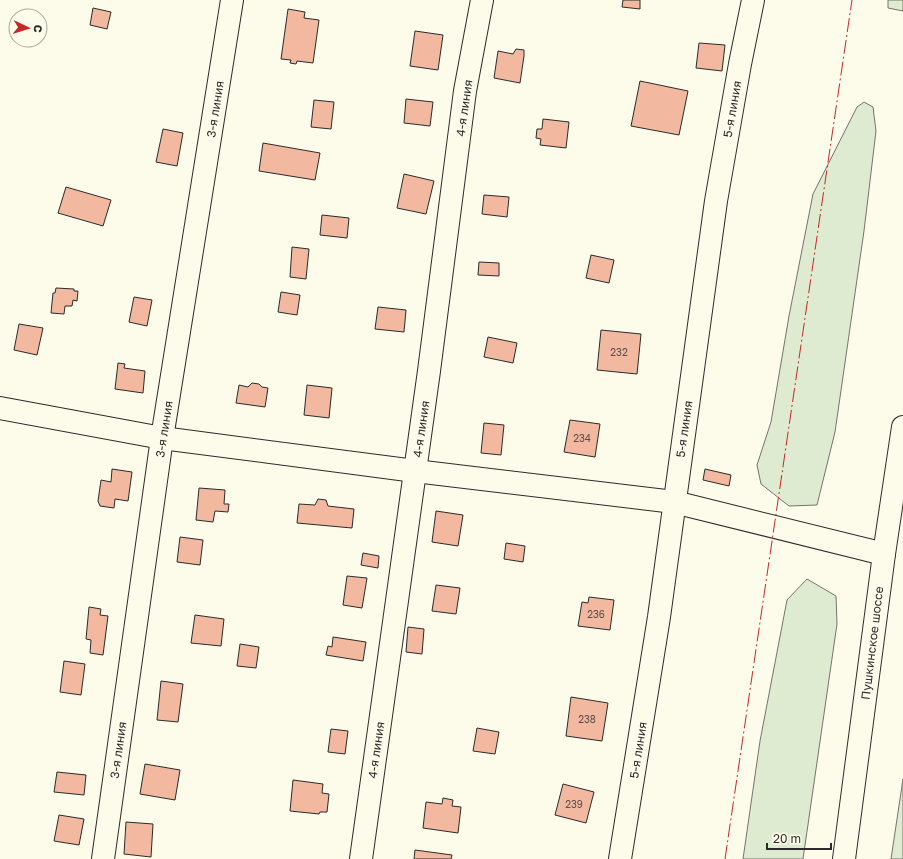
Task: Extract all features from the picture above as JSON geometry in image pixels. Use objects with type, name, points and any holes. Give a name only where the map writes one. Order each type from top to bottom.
[{"type":"street","name":"3-я линия","points":[[103,859],[162,438],[232,0]]},
{"type":"street","name":"4-я линия","points":[[361,859],[415,471],[465,91],[482,0]]},
{"type":"street","name":"5-я линия","points":[[620,859],[659,617],[716,201],[753,0]]},
{"type":"street","points":[[0,408],[162,438],[415,471],[674,502],[884,554]]},
{"type":"street","name":"Пушкинское шоссе","points":[[844,859],[884,554],[903,426]]},
{"type":"green space","points":[[888,0],[903,0],[903,11],[888,8]]},
{"type":"green space","points":[[864,102],[873,107],[876,131],[864,231],[835,432],[817,505],[789,506],[761,484],[757,465],[771,422],[789,316],[813,194],[857,107]]},
{"type":"green space","points":[[807,579],[836,596],[837,624],[803,859],[743,859],[760,741],[787,600]]},
{"type":"green space","points":[[903,779],[903,859],[891,859]]},
{"type":"building","points":[[623,0],[640,0],[640,9],[622,7]]},
{"type":"building","points":[[93,8],[111,12],[107,29],[90,25]]},
{"type":"building","points":[[288,9],[305,12],[304,18],[319,20],[313,63],[297,61],[296,64],[290,63],[291,60],[281,59]]},
{"type":"building","points":[[415,31],[443,35],[438,70],[410,66]]},
{"type":"building","points":[[699,43],[725,45],[722,71],[696,68]]},
{"type":"building","points":[[516,49],[524,50],[520,83],[494,78],[498,51],[513,54]]},
{"type":"building","points":[[640,81],[688,91],[679,135],[631,126]]},
{"type":"building","points":[[406,99],[433,102],[430,126],[404,123]]},
{"type":"building","points":[[314,100],[334,102],[331,129],[311,127]]},
{"type":"building","points":[[543,119],[569,122],[566,148],[540,145],[541,139],[536,138],[537,129],[542,129]]},
{"type":"building","points":[[163,129],[183,133],[177,166],[156,162]]},
{"type":"building","points":[[263,143],[320,153],[315,180],[259,171]]},
{"type":"building","points":[[404,174],[434,181],[426,214],[397,208]]},
{"type":"building","points":[[66,187],[111,200],[103,226],[58,213]]},
{"type":"building","points":[[484,195],[509,197],[507,217],[482,214]]},
{"type":"building","points":[[322,215],[349,218],[347,238],[320,235]]},
{"type":"building","points":[[292,247],[309,249],[306,279],[290,277]]},
{"type":"building","points":[[591,255],[614,260],[609,283],[586,278]]},
{"type":"building","points":[[479,262],[499,263],[499,276],[478,275]]},
{"type":"building","points":[[56,288],[74,289],[74,291],[78,291],[77,301],[73,300],[72,306],[65,306],[64,314],[51,313],[53,293],[55,293]]},
{"type":"building","points":[[281,292],[300,295],[297,315],[278,312]]},
{"type":"building","points":[[134,297],[152,300],[147,326],[129,322]]},
{"type":"building","points":[[378,307],[406,310],[404,332],[375,329]]},
{"type":"building","points":[[19,324],[43,328],[37,355],[14,350]]},
{"type":"building","points":[[601,330],[641,334],[637,374],[597,370]]},
{"type":"building","points":[[488,337],[517,343],[513,363],[484,357]]},
{"type":"building","points":[[118,363],[125,364],[124,368],[145,371],[143,393],[115,389]]},
{"type":"building","points":[[252,383],[268,388],[265,407],[236,403],[239,385],[248,387]]},
{"type":"building","points":[[307,385],[332,388],[329,418],[304,415]]},
{"type":"building","points":[[570,420],[600,424],[595,457],[564,452]]},
{"type":"building","points":[[484,423],[504,425],[501,455],[481,453]]},
{"type":"building","points":[[112,469],[132,472],[128,501],[115,499],[114,508],[100,506],[98,501],[101,480],[111,482]]},
{"type":"building","points":[[705,469],[731,475],[729,486],[703,480]]},
{"type":"building","points":[[199,488],[225,490],[224,504],[229,504],[228,512],[215,511],[213,522],[196,520]]},
{"type":"building","points":[[318,499],[326,500],[328,506],[354,509],[352,528],[297,523],[299,504],[315,505]]},
{"type":"building","points":[[436,511],[463,515],[458,546],[432,542]]},
{"type":"building","points":[[180,537],[203,540],[200,565],[177,562]]},
{"type":"building","points":[[506,543],[525,546],[523,562],[504,559]]},
{"type":"building","points":[[363,553],[379,556],[378,568],[361,565]]},
{"type":"building","points":[[347,576],[367,578],[362,608],[343,605]]},
{"type":"building","points":[[436,585],[460,588],[456,614],[432,611]]},
{"type":"building","points":[[589,597],[614,600],[610,630],[578,626],[582,602],[588,603]]},
{"type":"building","points":[[89,607],[101,609],[100,615],[108,616],[103,655],[90,653],[91,640],[86,639]]},
{"type":"building","points":[[195,615],[224,619],[221,646],[191,643]]},
{"type":"building","points":[[408,627],[424,629],[422,654],[406,652]]},
{"type":"building","points":[[333,637],[366,642],[363,661],[326,655],[328,646],[332,647]]},
{"type":"building","points":[[240,644],[259,647],[256,668],[237,666]]},
{"type":"building","points":[[64,661],[85,664],[81,695],[60,692]]},
{"type":"building","points":[[161,681],[183,684],[178,722],[157,720]]},
{"type":"building","points":[[571,697],[608,703],[602,741],[566,736]]},
{"type":"building","points":[[477,728],[499,732],[495,754],[473,751]]},
{"type":"building","points":[[331,729],[348,731],[345,754],[328,752]]},
{"type":"building","points":[[145,764],[180,770],[175,800],[140,794]]},
{"type":"building","points":[[57,772],[86,775],[84,795],[54,792]]},
{"type":"building","points":[[293,780],[323,784],[322,793],[329,794],[327,812],[320,812],[319,814],[290,811]]},
{"type":"building","points":[[563,784],[594,792],[586,823],[555,815]]},
{"type":"building","points":[[443,798],[453,800],[452,806],[461,807],[458,833],[423,828],[426,802],[442,804]]},
{"type":"building","points":[[59,815],[84,819],[79,845],[54,841]]},
{"type":"building","points":[[126,822],[153,824],[151,857],[124,854]]},
{"type":"building","points":[[415,850],[452,855],[451,859],[414,859]]},
{"type":"power","points":[[725,859],[852,0]]}]
